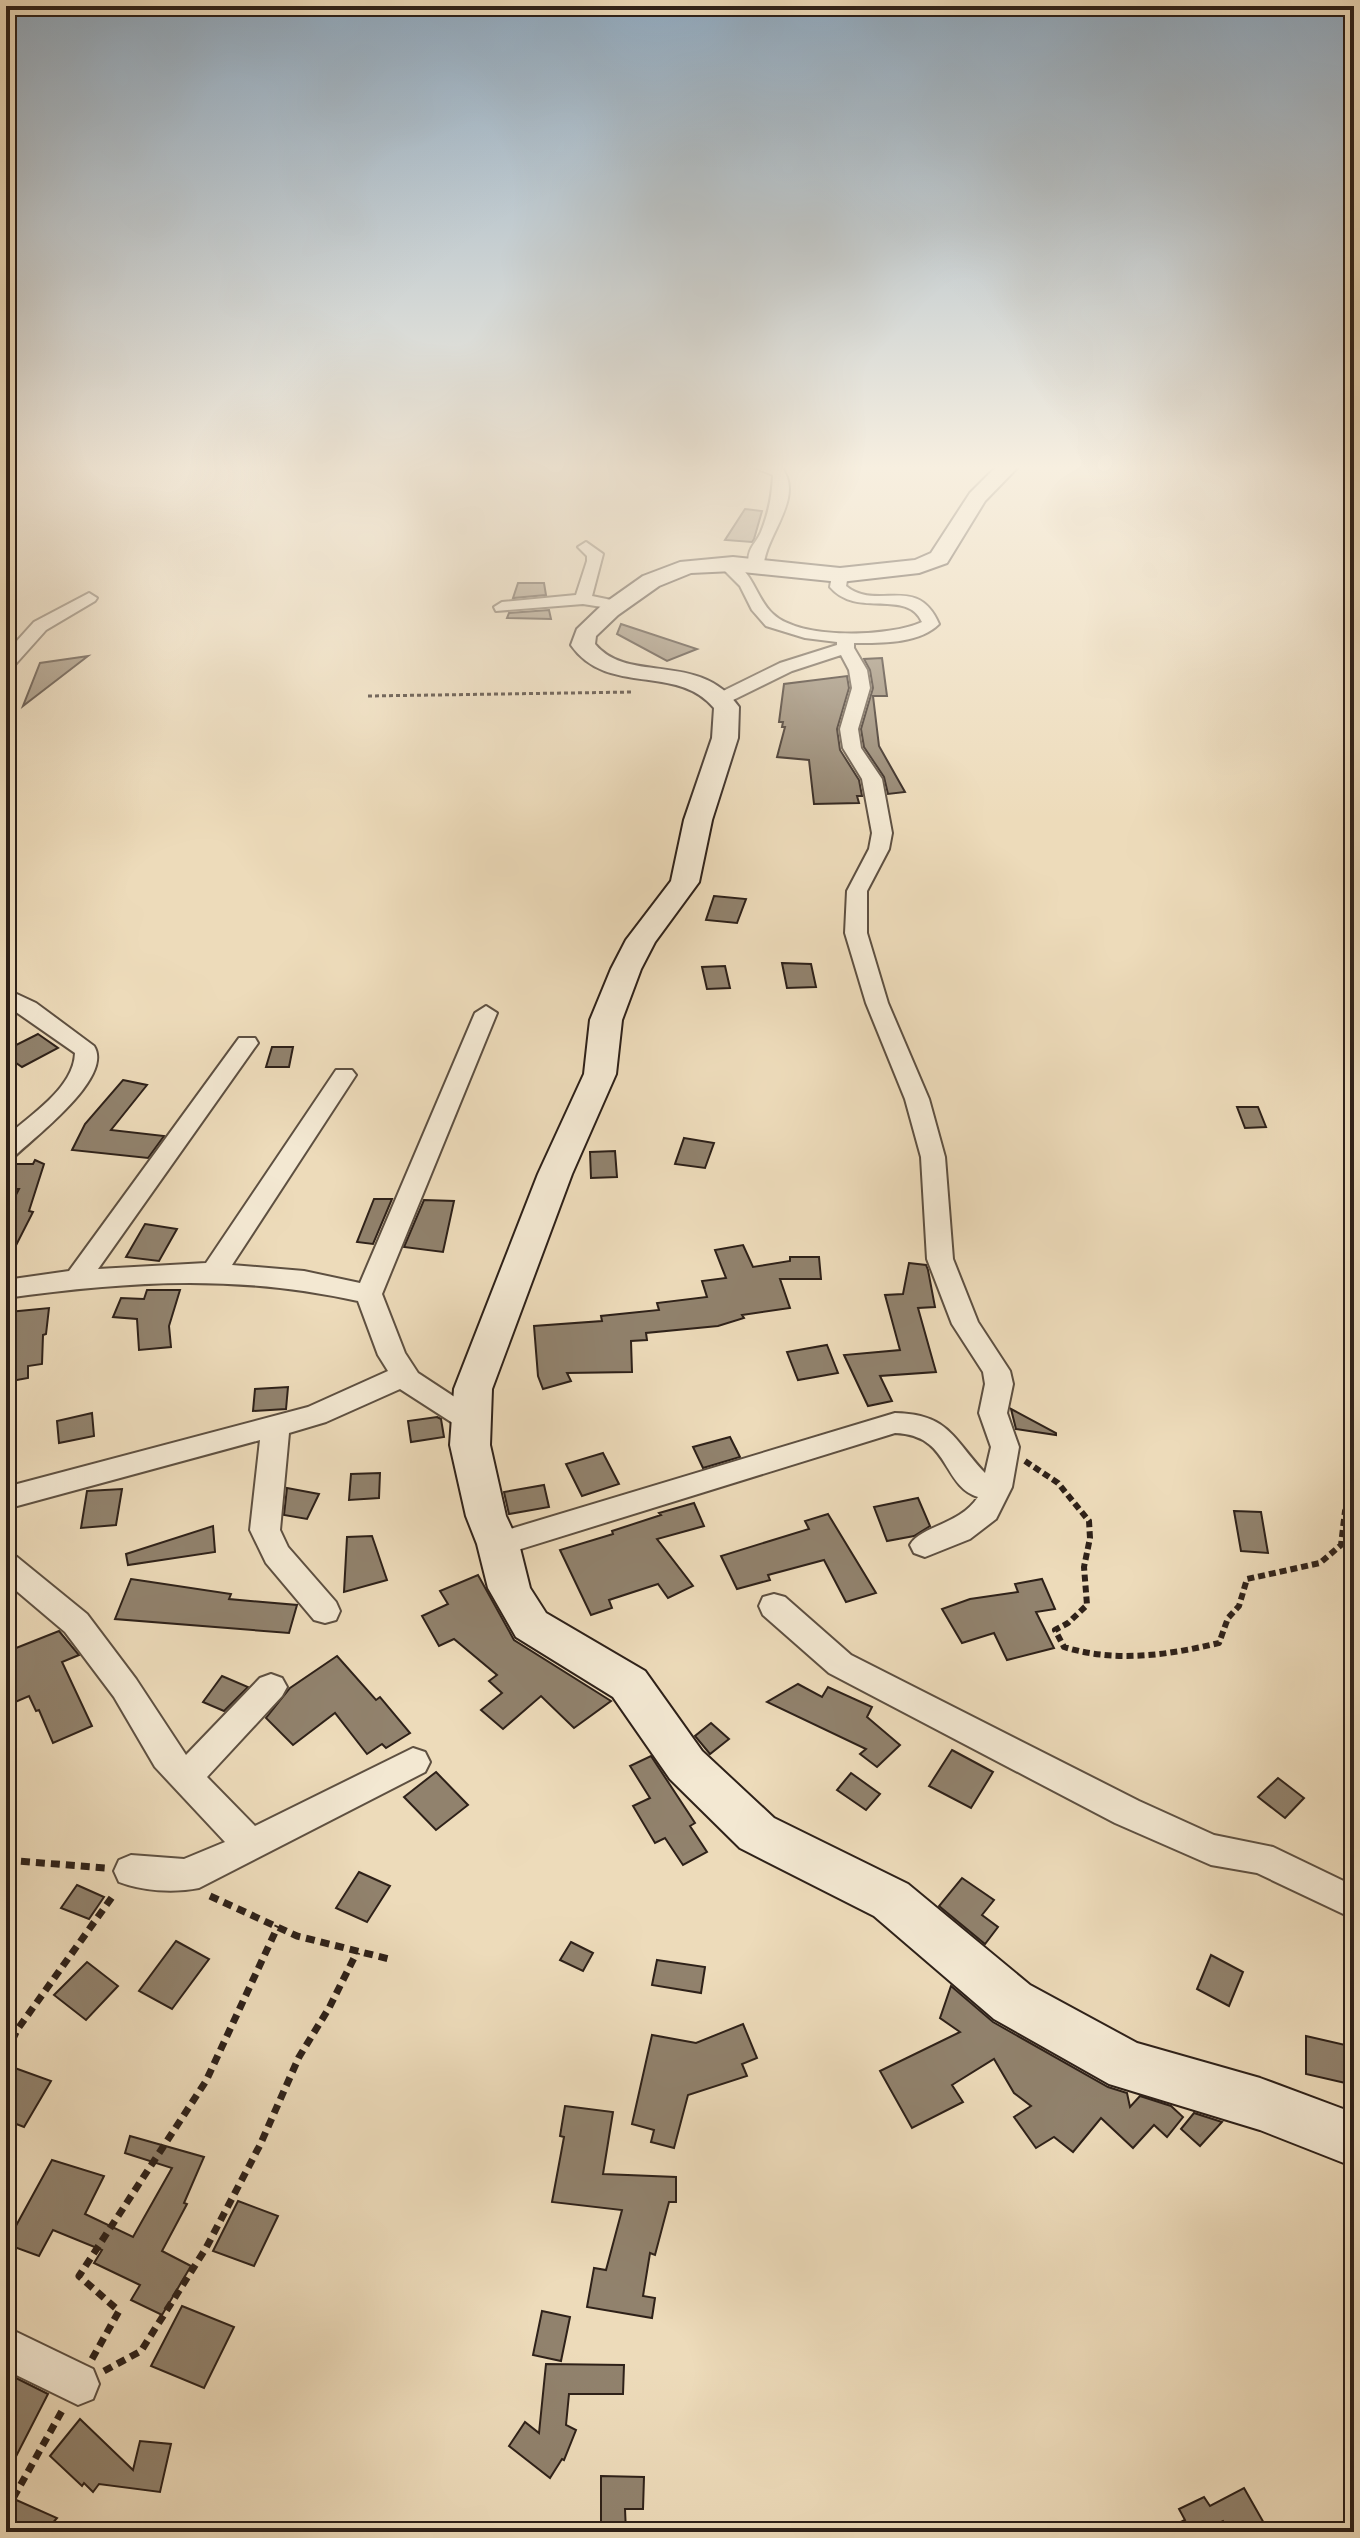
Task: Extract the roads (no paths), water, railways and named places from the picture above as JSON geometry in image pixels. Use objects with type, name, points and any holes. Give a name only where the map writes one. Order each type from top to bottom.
[{"type":"street","points":[[597,582],[599,602],[583,645],[592,657],[616,667],[704,684],[723,698],[727,707],[725,738],[698,820],[685,882],[641,940],[626,969],[606,1020],[600,1074],[555,1174],[473,1389],[470,1445],[483,1502],[509,1588],[531,1625],[629,1684],[686,1765],[757,1833],[891,1900],[1012,2002],[1127,2066],[1260,2104],[1354,2140]]},
{"type":"street","points":[[502,607],[599,602],[647,582]]},
{"type":"street","points":[[747,582],[761,613],[773,623],[846,642]]},
{"type":"street","points":[[723,698],[846,642],[912,634],[931,624],[919,604],[908,600],[861,600],[845,595],[838,587],[839,582]]},
{"type":"street","points":[[6,664],[40,626],[89,598]]},
{"type":"street","points":[[846,642],[858,670],[861,688],[849,729],[852,748],[872,779],[882,833],[879,849],[857,891],[856,933],[877,1003],[917,1099],[933,1157],[940,1259],[965,1324],[996,1371],[999,1384],[993,1413],[1005,1447],[990,1510],[960,1531],[925,1545]]},
{"type":"street","points":[[6,996],[28,1008],[86,1051],[86,1067],[77,1084],[6,1151]]},
{"type":"street","points":[[469,1420],[405,1375],[392,1355],[369,1294],[486,1013]]},
{"type":"street","points":[[77,1279],[247,1043]]},
{"type":"street","points":[[214,1272],[344,1075]]},
{"type":"street","points":[[6,1289],[77,1279],[214,1272],[304,1280],[369,1294]]},
{"type":"street","points":[[6,1498],[77,1476],[193,1450],[316,1415],[405,1375]]},
{"type":"street","points":[[498,1544],[895,1423],[914,1422],[931,1427],[981,1487],[997,1487]]},
{"type":"street","points":[[276,1426],[265,1530],[277,1555],[325,1611]]},
{"type":"street","points":[[6,1565],[76,1623],[125,1688],[167,1757],[251,1846]]},
{"type":"street","points":[[774,1606],[840,1664],[1127,1812],[1211,1850],[1261,1858],[1354,1903]]},
{"type":"street","points":[[186,1777],[271,1687]]},
{"type":"street","points":[[131,1871],[184,1875],[199,1872],[413,1762]]},
{"type":"street","points":[[6,2348],[78,2384]]}]
